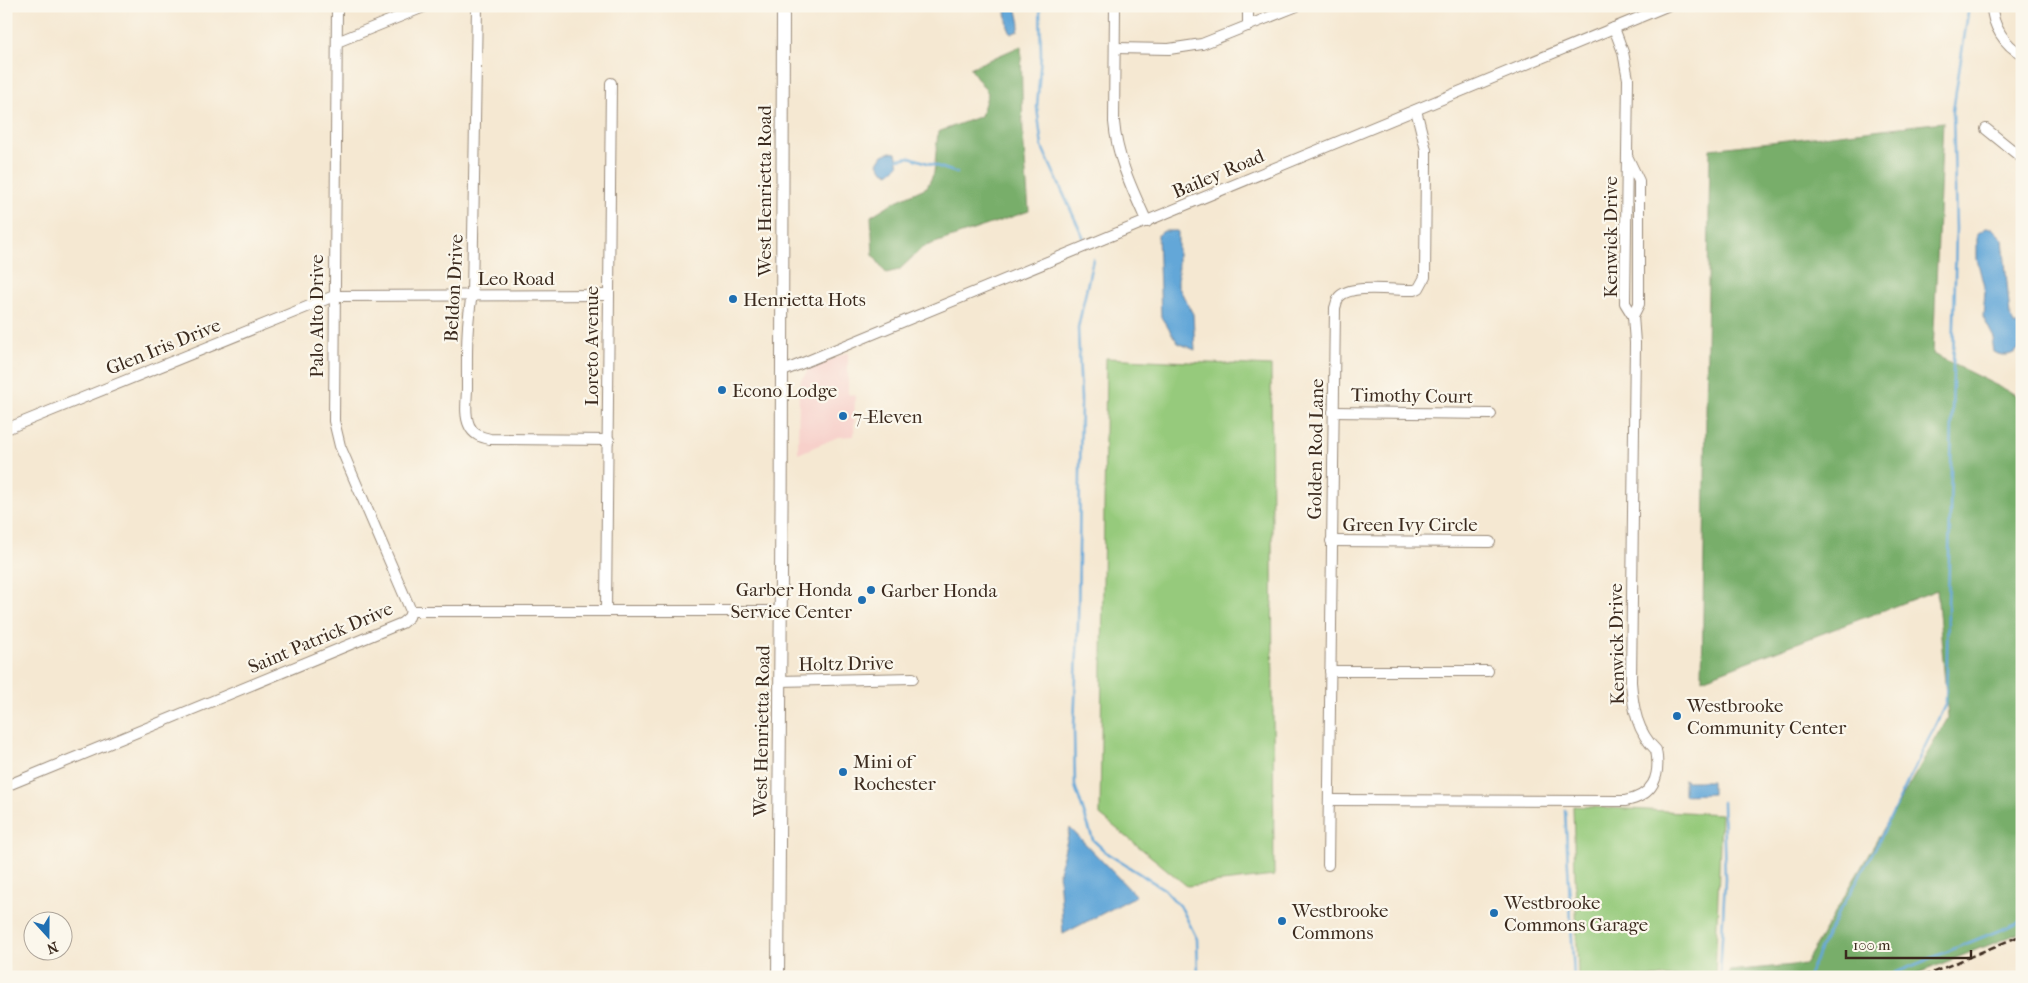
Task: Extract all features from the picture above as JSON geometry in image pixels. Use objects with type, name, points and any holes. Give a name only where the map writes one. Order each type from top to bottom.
[{"type":"main road","name":"West Henrietta Road","points":[[778,977],[784,6]]},
{"type":"street","name":"Palo Alto Drive","points":[[337,6],[333,411],[336,433],[411,611]]},
{"type":"street","points":[[336,42],[426,6]]},
{"type":"street","name":"Beldon Drive","points":[[477,6],[472,295],[468,312],[467,418],[472,431],[480,437],[490,439],[609,440]]},
{"type":"street","points":[[1115,6],[1116,141],[1127,178],[1147,222]]},
{"type":"street","points":[[1248,6],[1248,26]]},
{"type":"street","points":[[1115,48],[1185,48],[1215,40],[1297,6]]},
{"type":"street","name":"Bailey Road","points":[[781,372],[1667,6]]},
{"type":"street","points":[[1992,6],[1996,26],[2009,48],[2022,54]]},
{"type":"street","name":"Kenwick Drive","points":[[1329,800],[1625,801],[1642,796],[1653,784],[1657,766],[1656,750],[1646,740],[1640,730],[1632,699],[1631,682],[1635,343],[1634,316],[1626,303],[1627,66],[1614,28]]},
{"type":"street","name":"Loreto Avenue","points":[[606,610],[611,83]]},
{"type":"street","name":"Golden Rod Lane","points":[[1328,866],[1334,315],[1339,297],[1355,290],[1415,290],[1419,288],[1425,277],[1426,150],[1416,110]]},
{"type":"street","points":[[1986,130],[2022,158]]},
{"type":"street","name":"Leo Road","points":[[334,296],[609,295]]},
{"type":"street","name":"Glen Iris Drive","points":[[6,429],[334,296]]},
{"type":"street","name":"Timothy Court","points":[[1333,412],[1491,414]]},
{"type":"street","name":"Green Ivy Circle","points":[[1331,541],[1490,542]]},
{"type":"street","name":"Saint Patrick Drive","points":[[6,786],[402,622],[409,617],[411,611],[781,611]]},
{"type":"street","points":[[1330,672],[1488,671]]},
{"type":"street","name":"Holtz Drive","points":[[780,681],[913,678]]},
{"type":"shaded area","points":[[848,352],[848,394],[855,395],[854,436],[838,437],[798,454],[799,389],[801,380],[809,369]]},
{"type":"green space","points":[[1021,46],[1023,135],[1029,211],[923,247],[899,270],[886,273],[873,255],[871,216],[894,202],[927,187],[934,173],[938,132],[981,116],[988,93],[970,68]]},
{"type":"green space","points":[[1943,122],[1933,354],[2022,398],[2022,932],[1908,977],[1728,977],[1729,971],[1805,964],[1948,718],[1937,590],[1702,679],[1710,149]]},
{"type":"green space","points":[[1106,358],[1271,366],[1274,876],[1187,886],[1100,815]]},
{"type":"green space","points":[[1573,806],[1721,814],[1715,977],[1578,977]]},
{"type":"water","points":[[1005,6],[1016,6],[1020,24],[1018,31],[1011,34],[1008,27]]},
{"type":"water","points":[[890,152],[896,153],[899,165],[889,173],[883,171],[878,163],[883,155]]},
{"type":"water","points":[[1986,228],[1992,228],[2003,239],[2010,316],[2015,326],[2022,322],[2020,348],[2008,355],[1993,352],[1994,338],[1983,317],[1985,291],[1977,259],[1977,234]]},
{"type":"water","points":[[1164,231],[1178,231],[1178,286],[1193,314],[1195,350],[1178,343],[1161,317],[1158,235]]},
{"type":"water","points":[[1684,779],[1686,781],[1712,781],[1712,794],[1684,795]]},
{"type":"water","points":[[1070,828],[1136,896],[1063,934],[1059,872]]},
{"type":"waterway","points":[[1040,6],[1041,55],[1037,107],[1042,147],[1084,239]]},
{"type":"waterway","points":[[1808,977],[1825,938],[1878,843],[1946,703],[1956,229],[1953,111],[1969,6]]},
{"type":"waterway","points":[[898,159],[910,157],[957,173]]},
{"type":"waterway","points":[[1093,259],[1078,328],[1081,399],[1078,626],[1074,727],[1075,786],[1093,840],[1108,854],[1164,889],[1182,909],[1197,939],[1197,977]]},
{"type":"waterway","points":[[1720,977],[1725,879],[1723,802]]},
{"type":"waterway","points":[[1565,810],[1574,977]]},
{"type":"waterway","points":[[1885,977],[2022,921]]},
{"type":"railway","points":[[1922,977],[2022,935]]},
{"type":"place","name":"Henrietta Hots","points":[[733,299]]},
{"type":"place","name":"Econo Lodge","points":[[722,390]]},
{"type":"place","name":"7-Eleven","points":[[843,416]]},
{"type":"place","name":"Garber Honda","points":[[871,590]]},
{"type":"place","name":"Garber Honda Service Center","points":[[862,600]]},
{"type":"place","name":"Westbrooke Community Center","points":[[1677,716]]},
{"type":"place","name":"Mini of Rochester","points":[[843,772]]},
{"type":"place","name":"Westbrooke Commons Garage","points":[[1494,913]]},
{"type":"place","name":"Westbrooke Commons","points":[[1282,921]]}]
